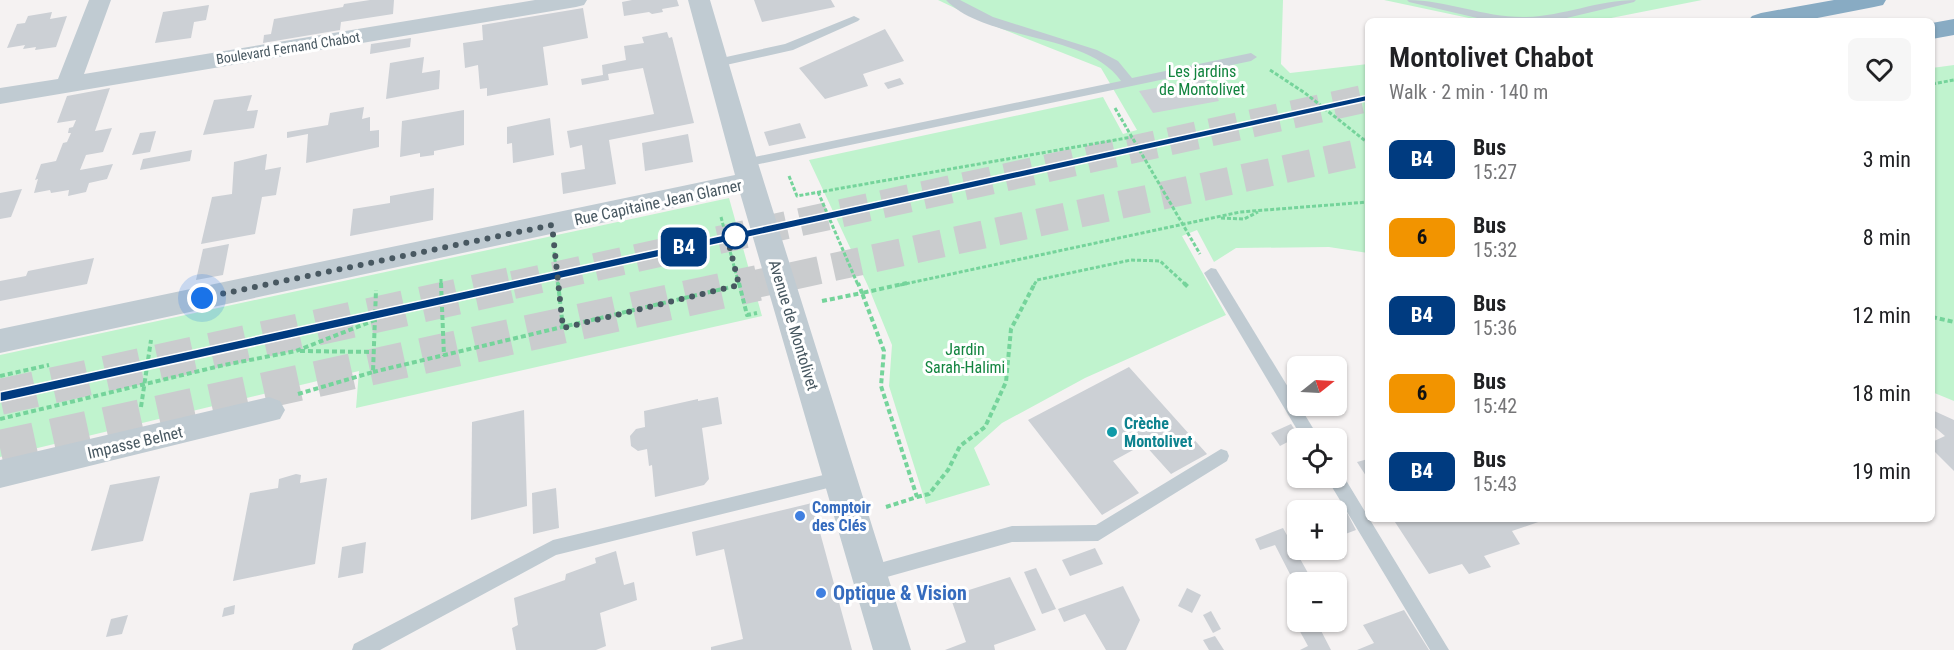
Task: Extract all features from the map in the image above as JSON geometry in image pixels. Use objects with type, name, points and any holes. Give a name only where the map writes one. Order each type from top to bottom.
[{"type":"highway","points":[[1777,18],[1874,0]]},
{"type":"highway","points":[[1935,30],[1954,27]]},
{"type":"street","points":[[68,84],[100,0]]},
{"type":"street","name":"Boulevard Fernand Chabot","points":[[0,96],[576,0]]},
{"type":"street","name":"Avenue de Montolivet","points":[[699,0],[748,172],[892,650]]},
{"type":"street","name":"Rue Capitaine Jean Glarner","points":[[0,340],[552,225],[748,172]]},
{"type":"street","name":"Impasse Belnet","points":[[0,474],[269,410]]},
{"type":"lane","points":[[952,0],[972,12],[1111,63],[1129,83]]},
{"type":"lane","points":[[1413,0],[1494,18]]},
{"type":"lane","points":[[1545,18],[1630,0]]},
{"type":"lane","points":[[717,63],[789,47],[854,19]]},
{"type":"lane","points":[[748,172],[782,155],[1251,57]]},
{"type":"lane","points":[[1211,273],[1305,428]]},
{"type":"lane","points":[[869,574],[1012,534],[1098,533],[1221,456]]},
{"type":"lane","points":[[361,650],[553,548],[840,478]]},
{"type":"lane","points":[[1342,488],[1440,650]]},
{"type":"path","points":[[1251,57],[1305,93],[1365,141]]},
{"type":"path","points":[[1935,83],[1954,80]]},
{"type":"path","points":[[1129,132],[1187,231]]},
{"type":"path","points":[[782,155],[797,196],[1132,137]]},
{"type":"path","points":[[818,192],[862,293],[884,351],[881,386],[917,497]]},
{"type":"path","points":[[820,301],[1215,217],[1244,219],[1262,210],[1365,202]]},
{"type":"path","points":[[711,219],[722,217],[747,315],[767,311]]},
{"type":"path","points":[[552,225],[563,328]]},
{"type":"path","points":[[852,518],[929,494],[948,470],[960,446],[985,427],[1006,382],[1011,329],[1037,280],[1131,260],[1160,261],[1182,279],[1197,297],[1222,291]]},
{"type":"path","points":[[441,279],[444,356]]},
{"type":"path","points":[[269,410],[311,389],[373,372],[739,285]]},
{"type":"path","points":[[373,372],[376,294]]},
{"type":"path","points":[[1935,318],[1954,322]]},
{"type":"path","points":[[0,419],[224,365],[296,351],[375,320]]},
{"type":"path","points":[[142,405],[151,342]]},
{"type":"path","points":[[296,351],[374,352]]},
{"type":"green space","points":[[938,0],[1283,0],[1281,64],[1290,73],[1365,64],[1365,253],[1329,247],[1236,248],[1214,262],[1197,230],[1182,236],[1226,315],[1085,378],[1002,423],[974,448],[990,485],[926,504],[889,386],[892,345],[868,286],[809,160],[1103,97],[1123,134],[1137,130],[1101,68],[982,21]]},
{"type":"green space","points":[[1384,0],[1702,0],[1611,18],[1469,18]]},
{"type":"green space","points":[[1954,65],[1954,401],[1935,393],[1935,68]]},
{"type":"green space","points":[[729,198],[762,316],[356,408],[359,371],[0,457],[0,355]]},
{"type":"building","points":[[370,0],[394,0],[393,14],[341,22],[340,30],[263,43],[264,35],[271,34],[274,19]]},
{"type":"building","points":[[677,0],[679,6],[662,9],[663,12],[652,14],[649,12],[624,16],[622,2]]},
{"type":"building","points":[[754,0],[831,0],[835,7],[762,22]]},
{"type":"building","points":[[209,5],[206,20],[194,22],[191,38],[155,43],[163,12]]},
{"type":"building","points":[[583,8],[588,38],[543,47],[548,85],[487,96],[487,88],[480,89],[478,65],[465,68],[463,43],[483,40],[482,25]]},
{"type":"building","points":[[52,12],[50,19],[67,16],[56,47],[23,49],[25,45],[7,48],[17,24],[25,23],[28,16]]},
{"type":"building","points":[[885,29],[904,61],[863,74],[868,86],[825,99],[799,68]]},
{"type":"building","points":[[667,32],[669,38],[672,37],[694,123],[609,140],[616,184],[563,194],[561,173],[585,169],[582,145],[570,148],[567,131],[654,114],[643,68],[608,74],[609,80],[582,85],[581,79],[603,75],[602,65],[626,60],[624,46],[644,43],[642,37]]},
{"type":"building","points":[[411,38],[410,47],[370,54],[371,44]]},
{"type":"building","points":[[424,57],[422,73],[440,70],[439,89],[386,99],[390,63]]},
{"type":"building","points":[[900,78],[904,84],[888,89],[884,83]]},
{"type":"building","points":[[1206,79],[1219,101],[1153,113],[1139,91]]},
{"type":"building","points":[[110,88],[95,131],[112,128],[103,152],[86,155],[80,170],[113,164],[107,179],[89,183],[86,192],[68,196],[69,190],[34,193],[38,179],[35,180],[41,164],[56,161],[63,143],[67,142],[71,133],[68,133],[69,128],[73,127],[76,120],[57,123],[67,96]]},
{"type":"building","points":[[252,95],[247,111],[258,110],[254,128],[203,135],[214,100]]},
{"type":"building","points":[[364,107],[362,119],[370,117],[370,131],[379,130],[379,147],[306,163],[308,134],[287,138],[287,132],[328,125],[330,113]]},
{"type":"building","points":[[464,110],[464,145],[434,151],[434,155],[420,157],[420,153],[400,157],[402,121]]},
{"type":"building","points":[[550,118],[554,155],[513,163],[512,143],[507,144],[507,127]]},
{"type":"building","points":[[800,123],[806,138],[769,146],[764,132]]},
{"type":"building","points":[[156,131],[150,152],[132,155],[140,133]]},
{"type":"building","points":[[688,134],[693,162],[645,171],[642,143]]},
{"type":"building","points":[[192,150],[190,161],[140,170],[143,159]]},
{"type":"building","points":[[267,154],[265,170],[281,167],[276,195],[262,197],[255,234],[201,244],[212,197],[232,194],[234,162]]},
{"type":"building","points":[[434,188],[433,220],[350,236],[353,209],[390,203],[390,196]]},
{"type":"building","points":[[22,189],[11,217],[0,219],[0,193]]},
{"type":"building","points":[[229,244],[223,275],[196,280],[203,249]]},
{"type":"building","points":[[94,258],[87,284],[0,301],[0,281],[26,276],[28,271]]},
{"type":"building","name":"Crèche Montolivet","points":[[1129,367],[1207,454],[1171,474],[1144,444],[1113,461],[1139,493],[1102,515],[1028,420]]},
{"type":"building","points":[[718,397],[722,424],[702,428],[709,479],[704,485],[655,497],[652,465],[649,466],[647,449],[638,451],[631,446],[630,436],[636,429],[645,427],[644,411]]},
{"type":"building","points":[[524,410],[527,506],[471,520],[472,422]]},
{"type":"building","points":[[1935,411],[1954,420],[1954,471],[1935,452],[1935,441],[1945,436],[1935,428]]},
{"type":"building","points":[[1291,424],[1294,428],[1287,428],[1287,442],[1280,446],[1271,433]]},
{"type":"building","points":[[1365,460],[1365,474],[1357,462]]},
{"type":"building","points":[[296,474],[301,475],[300,483],[327,478],[315,564],[233,581],[250,493],[278,488],[279,479]]},
{"type":"building","points":[[160,476],[143,541],[91,551],[110,485]]},
{"type":"building","points":[[556,488],[559,528],[533,534],[532,493]]},
{"type":"building","points":[[812,503],[852,650],[711,650],[711,647],[743,639],[724,549],[696,556],[692,532]]},
{"type":"building","points":[[1347,513],[1356,530],[1347,533]]},
{"type":"building","points":[[1395,522],[1538,522],[1512,531],[1520,544],[1484,556],[1491,567],[1469,574],[1462,564],[1429,574]]},
{"type":"building","points":[[1283,528],[1287,535],[1287,560],[1301,560],[1307,572],[1289,572],[1275,545],[1260,550],[1255,539]]},
{"type":"building","points":[[366,542],[363,573],[338,578],[342,547]]},
{"type":"building","points":[[1095,548],[1103,564],[1070,576],[1062,560]]},
{"type":"building","points":[[616,551],[624,585],[634,582],[637,600],[600,613],[606,646],[596,650],[516,650],[512,628],[518,625],[514,598],[565,580],[566,574],[596,563],[595,558]]},
{"type":"building","points":[[1036,568],[1056,609],[1042,614],[1024,572]]},
{"type":"building","points":[[1010,577],[1036,630],[994,645],[995,650],[945,650],[966,642],[950,596]]},
{"type":"building","points":[[1123,586],[1140,620],[1126,650],[1106,650],[1085,614],[1064,622],[1058,609]]},
{"type":"building","points":[[1187,588],[1201,595],[1192,613],[1178,606]]},
{"type":"building","points":[[235,605],[234,614],[222,617],[224,608]]},
{"type":"building","points":[[1404,610],[1429,650],[1357,650],[1374,643],[1363,625]]},
{"type":"building","points":[[1211,611],[1221,629],[1213,633],[1203,615]]},
{"type":"building","points":[[128,615],[122,634],[106,637],[111,619]]},
{"type":"building","points":[[1300,632],[1322,632],[1331,650],[1300,650],[1308,646]]},
{"type":"building","points":[[1215,636],[1224,650],[1209,650],[1203,640]]},
{"type":"tunnel","points":[[513,285],[1365,99]]},
{"type":"tunnel","points":[[751,285],[1365,152]]},
{"type":"tunnel","points":[[0,397],[520,283]]},
{"type":"tunnel","points":[[0,448],[758,283]]},
{"type":"bus line","name":"B4","points":[[0,397],[1365,99]]},
{"type":"place","name":"Crèche Montolivet","points":[[1112,432]]},
{"type":"place","name":"Comptoir des Clés","points":[[800,516]]},
{"type":"place","name":"Optique & Vision","points":[[821,593]]},
{"type":"route","points":[[202,298],[552,225],[563,328],[739,285],[728,240],[735,236]]},
{"type":"park label","name":"Les jardins de Montolivet","points":[[1202,80]]},
{"type":"park label","name":"Jardin Sarah-Halimi","points":[[965,358]]}]
